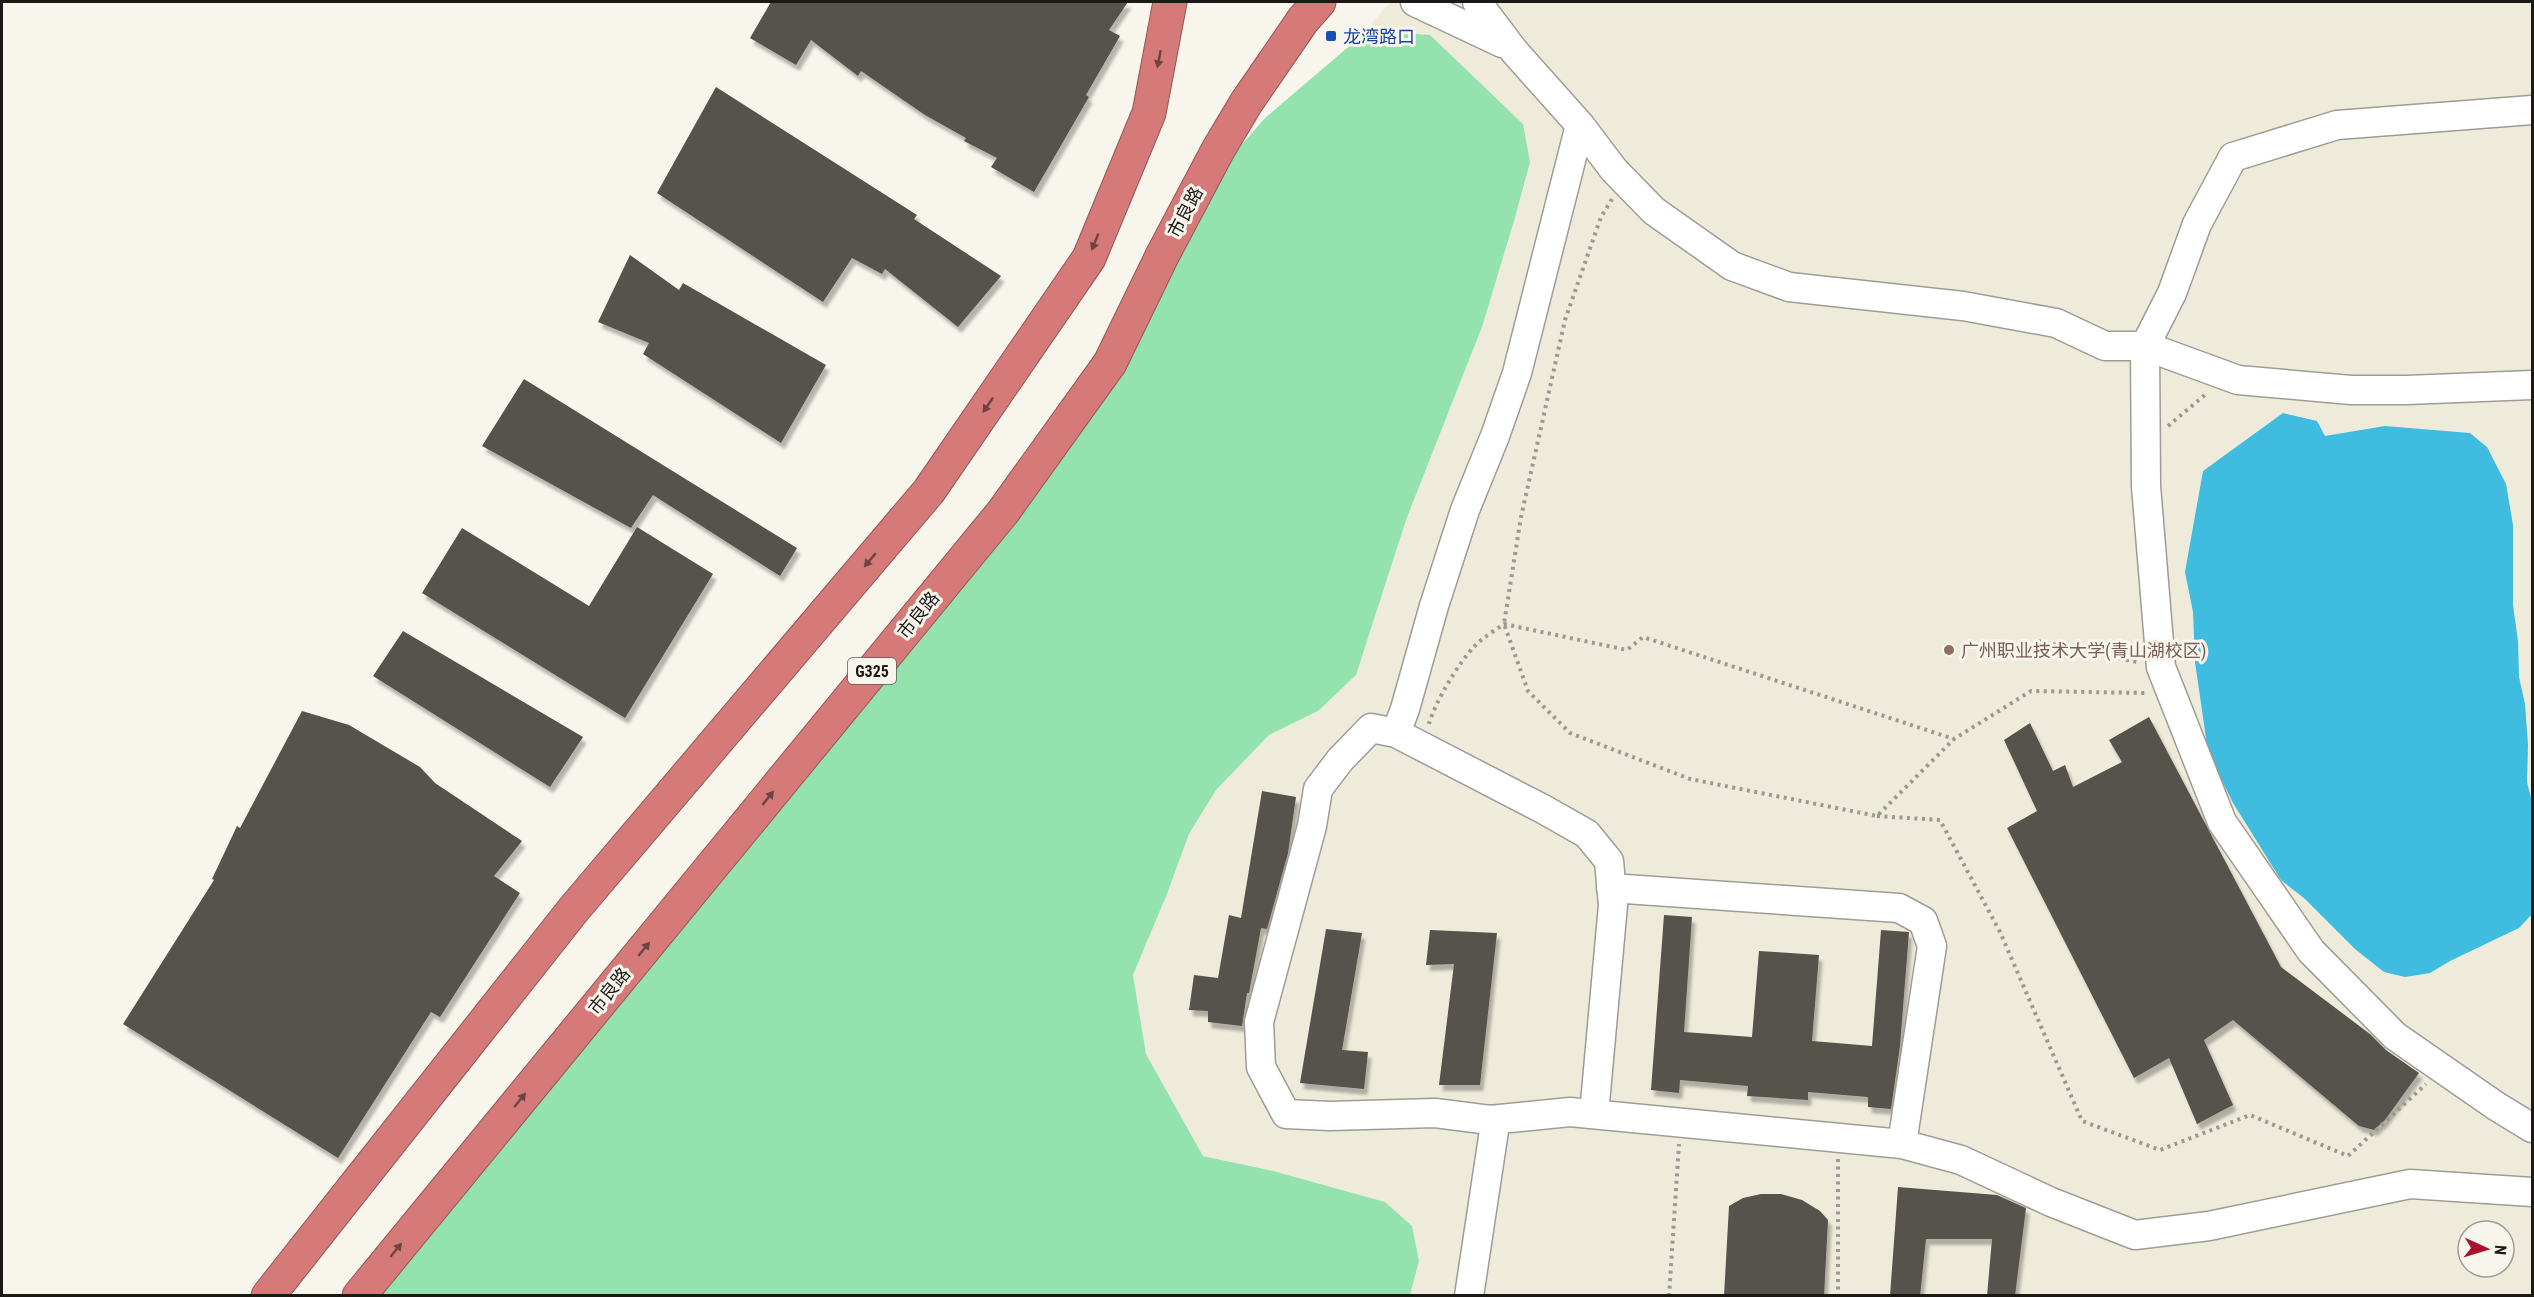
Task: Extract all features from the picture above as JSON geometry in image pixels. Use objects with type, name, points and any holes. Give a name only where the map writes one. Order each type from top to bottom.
[{"type":"highway","points":[[268,1296],[574,909],[936,481],[1089,258],[1149,113],[1170,2]]},
{"type":"highway","name":"市良路","points":[[359,1296],[1003,512],[1110,363],[1162,256],[1245,103],[1302,20],[1319,2]]},
{"type":"street","points":[[1415,2],[1494,38],[1514,51]]},
{"type":"street","points":[[1477,2],[1514,51],[1580,125],[1623,179],[1654,211],[1732,266],[1789,287],[1993,311],[2056,323],[2104,346],[2145,346],[2238,380],[2351,390],[2532,385]]},
{"type":"street","points":[[2532,110],[2337,125],[2234,157],[2197,224],[2172,292],[2145,346],[2146,486],[2166,680],[2222,822],[2311,951],[2395,1036],[2532,1128]]},
{"type":"street","points":[[1396,734],[1465,510],[1495,436],[1516,373],[1580,125]]},
{"type":"street","points":[[1594,1114],[1613,905],[1609,861],[1587,834],[1543,809],[1422,746],[1396,734],[1371,728],[1340,760],[1318,789],[1310,837],[1260,1022],[1261,1067],[1286,1114],[1330,1116],[1435,1113],[1490,1120],[1570,1112],[1902,1143],[1961,1160],[2051,1202],[2135,1235],[2209,1226],[2410,1185],[2532,1192]]},
{"type":"street","points":[[1611,888],[1899,908],[1923,921],[1932,946],[1902,1143]]},
{"type":"street","points":[[1469,1296],[1495,1124],[1490,1120]]},
{"type":"path","points":[[1623,179],[1601,217],[1565,320],[1521,518],[1504,624],[1528,691],[1570,733],[1690,778],[1877,816],[1940,820],[2000,932],[2082,1121],[2160,1150],[2250,1115],[2348,1156],[2442,1069]]},
{"type":"path","points":[[2146,444],[2227,376]]},
{"type":"path","points":[[1422,746],[1431,714],[1450,682],[1474,647],[1504,624],[1627,651],[1643,637],[1954,739]]},
{"type":"path","points":[[2038,641],[2166,680]]},
{"type":"path","points":[[1877,816],[1954,739],[2031,691],[2166,680]]},
{"type":"path","points":[[1669,1296],[1680,1122]]},
{"type":"path","points":[[1838,1137],[1838,1296]]},
{"type":"shaded area","name":"广州职业技术大学(青山湖校区)","points":[[1391,2],[2532,2],[2532,1295],[1410,1295],[1419,1261],[1273,1171],[1203,1156],[1146,1054],[1133,975],[1189,834],[1216,790],[1269,735],[1318,711],[1406,520],[1482,327],[1514,221],[1386,32],[1354,42]]},
{"type":"green space","points":[[1386,32],[1430,35],[1523,124],[1530,162],[1482,327],[1406,520],[1356,675],[1318,711],[1269,735],[1216,790],[1189,834],[1133,975],[1146,1054],[1203,1156],[1273,1171],[1385,1202],[1412,1226],[1419,1261],[1410,1295],[375,1296],[1067,441],[1228,160],[1265,118],[1354,42]]},
{"type":"water","points":[[2283,413],[2317,421],[2325,436],[2385,426],[2470,433],[2487,447],[2506,484],[2513,525],[2513,605],[2528,745],[2527,782],[2531,798],[2532,819],[2532,914],[2519,928],[2430,973],[2405,977],[2384,972],[2355,949],[2305,899],[2281,880],[2233,803],[2208,752],[2195,662],[2193,612],[2185,572],[2203,471]]},
{"type":"building","points":[[771,2],[1128,2],[1109,30],[1120,36],[1086,95],[1089,97],[1034,192],[991,167],[997,158],[964,141],[966,138],[925,115],[861,71],[858,76],[811,40],[796,65],[750,38]]},
{"type":"building","points":[[716,87],[917,215],[914,219],[1001,276],[958,327],[885,269],[882,274],[852,258],[823,302],[657,193]]},
{"type":"building","points":[[630,255],[679,290],[683,283],[826,365],[781,443],[643,354],[649,343],[598,322]]},
{"type":"building","points":[[524,379],[797,548],[780,576],[653,495],[631,528],[482,446]]},
{"type":"building","points":[[637,527],[713,574],[625,718],[422,593],[462,528],[589,606]]},
{"type":"building","points":[[403,631],[583,737],[550,787],[373,676]]},
{"type":"building","points":[[302,711],[349,725],[420,767],[435,783],[522,841],[494,876],[520,893],[440,1017],[431,1012],[338,1158],[123,1024],[214,880],[212,879],[237,826],[240,828]]},
{"type":"building","points":[[2149,717],[2281,967],[2370,1034],[2386,1050],[2419,1073],[2385,1120],[2374,1130],[2359,1126],[2233,1020],[2204,1040],[2233,1105],[2197,1124],[2169,1058],[2134,1078],[2007,828],[2037,811],[2004,740],[2030,723],[2053,771],[2065,765],[2073,787],[2122,762],[2109,740]]},
{"type":"building","points":[[1262,791],[1296,797],[1288,853],[1267,929],[1261,928],[1242,1026],[1208,1022],[1208,1011],[1189,1010],[1194,975],[1218,978],[1229,915],[1241,918]]},
{"type":"building","points":[[1664,915],[1692,917],[1684,1032],[1752,1037],[1759,951],[1819,955],[1812,1041],[1872,1046],[1881,930],[1909,932],[1900,1046],[1891,1109],[1868,1107],[1868,1097],[1808,1092],[1808,1100],[1747,1096],[1748,1086],[1680,1080],[1679,1093],[1651,1090]]},
{"type":"building","points":[[1326,929],[1362,933],[1342,1050],[1368,1052],[1364,1089],[1300,1083]]},
{"type":"building","points":[[1430,930],[1497,933],[1480,1085],[1439,1085],[1454,964],[1426,965]]},
{"type":"building","points":[[1898,1187],[1997,1195],[2026,1208],[2015,1296],[1987,1296],[1992,1239],[1926,1239],[1920,1296],[1890,1296]]},
{"type":"building","points":[[1761,1194],[1781,1194],[1802,1200],[1820,1211],[1828,1220],[1824,1296],[1724,1296],[1729,1206],[1743,1198]]},
{"type":"place","name":"龙湾路口","points":[[1331,36]]},
{"type":"place","name":"广州职业技术大学(青山湖校区)","points":[[1949,650]]}]
